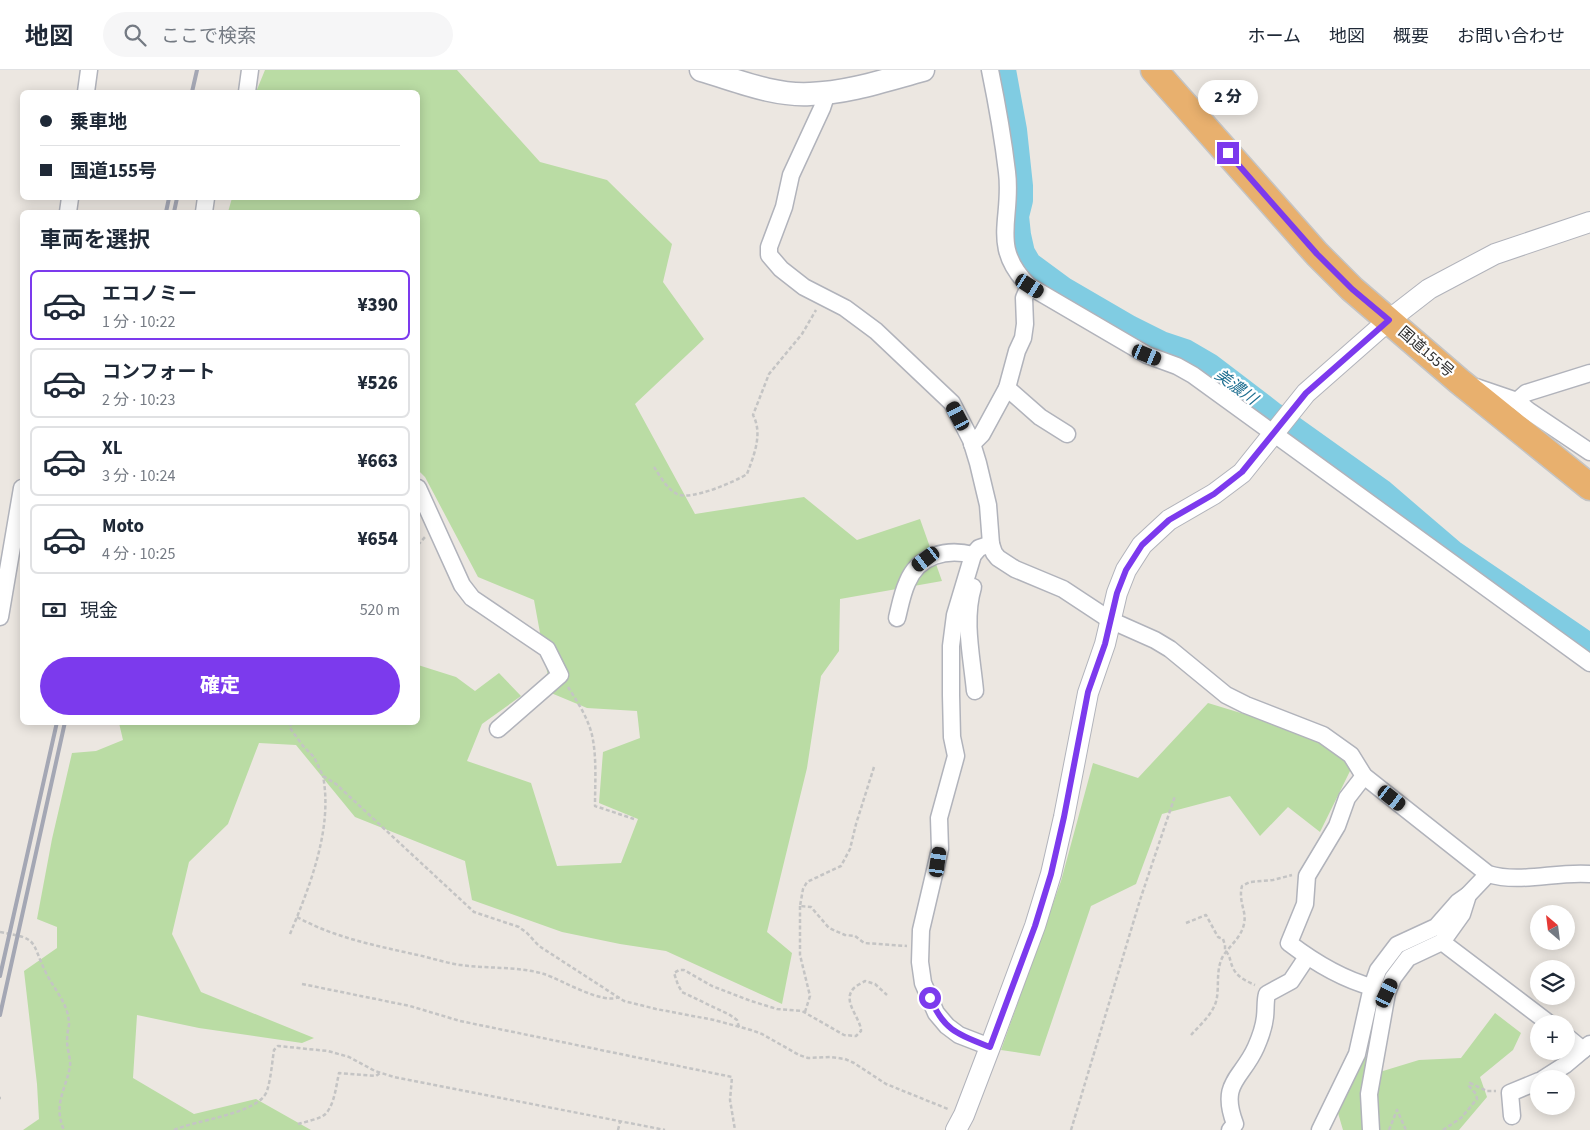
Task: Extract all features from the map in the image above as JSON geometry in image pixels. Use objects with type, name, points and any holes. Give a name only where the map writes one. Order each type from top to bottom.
[{"type":"highway","name":"国道155号","points":[[1154,70],[1317,254],[1352,289],[1459,381],[1590,487]]},
{"type":"main road","points":[[701,70],[760,88],[809,94],[862,87],[923,70]]},
{"type":"street","points":[[86,90],[89,70]]},
{"type":"street","points":[[247,90],[250,70]]},
{"type":"street","points":[[990,70],[1008,173],[1008,204],[1004,232],[1008,255],[1020,276],[1030,286],[1147,355],[1177,366],[1194,375],[1590,663]]},
{"type":"street","points":[[824,92],[825,99],[822,108],[792,175],[784,207],[769,247],[769,255],[781,269],[804,287],[844,308],[876,331],[952,403],[972,444],[978,463],[988,505],[992,548],[998,558],[1015,569],[1063,589],[1110,620],[1155,640],[1226,695],[1246,705],[1324,736],[1351,756],[1364,776],[1488,874],[1499,878],[1549,874],[1590,874]]},
{"type":"street","points":[[960,1122],[1035,926],[1051,874],[1064,817],[1088,692],[1105,644],[1117,593],[1126,570],[1142,545],[1169,520],[1214,494],[1242,472],[1306,393],[1389,320],[1429,289],[1495,254],[1590,222]]},
{"type":"street","points":[[972,444],[982,434],[1007,388],[1022,338],[1025,324],[1024,298],[1030,286]]},
{"type":"street","points":[[1517,401],[1526,393],[1590,373]]},
{"type":"street","points":[[1459,381],[1517,401],[1590,452]]},
{"type":"street","points":[[1007,388],[1040,417],[1067,434]]},
{"type":"street","points":[[420,492],[462,585],[472,598],[547,649],[560,675],[498,729]]},
{"type":"street","points":[[0,616],[19,530],[20,516]]},
{"type":"street","points":[[990,1047],[959,1035],[947,1026],[936,1013],[923,982],[920,947],[925,908],[938,862],[941,808],[956,756],[952,736],[951,696],[951,646],[955,615],[973,555],[979,548],[992,548]]},
{"type":"street","points":[[975,691],[969,635],[970,594],[985,556],[992,548]]},
{"type":"street","points":[[897,618],[907,582],[917,566],[926,559],[941,553],[955,552],[973,555]]},
{"type":"street","points":[[1364,776],[1348,798],[1337,826],[1308,874],[1305,904],[1290,943],[1307,957],[1356,982],[1372,987]]},
{"type":"street","points":[[1320,1130],[1357,1054],[1372,987],[1378,970],[1397,945],[1436,927],[1458,902],[1468,895],[1488,874]]},
{"type":"street","points":[[1371,1130],[1369,1094],[1387,993],[1393,978],[1408,958],[1442,942],[1462,914],[1468,895]]},
{"type":"street","points":[[1442,942],[1538,1015]]},
{"type":"street","points":[[1230,1130],[1235,1124],[1228,1101],[1231,1088],[1256,1046],[1265,1019],[1266,997],[1269,993],[1291,981],[1307,957]]},
{"type":"street","points":[[1557,1070],[1587,1047],[1575,1041]]},
{"type":"street","points":[[1512,1116],[1510,1093],[1530,1085]]},
{"type":"path","points":[[654,467],[670,489],[677,495],[683,496],[691,496],[713,489],[747,474],[755,453],[758,438],[758,427],[753,415],[769,374],[802,334],[823,297]]},
{"type":"path","points":[[560,675],[575,697],[592,735],[595,806],[634,818]]},
{"type":"path","points":[[290,725],[290,728],[303,746],[314,757],[323,776],[326,791],[316,867],[290,934]]},
{"type":"path","points":[[805,1012],[810,996],[800,955],[802,889],[807,882],[841,866],[850,849],[874,767]]},
{"type":"path","points":[[323,776],[336,784],[474,912],[519,927],[539,946],[624,1000],[656,1010],[714,1020],[762,1034],[799,1056],[845,1059],[886,1084],[960,1122]]},
{"type":"path","points":[[1071,1130],[1140,900],[1176,796]]},
{"type":"path","points":[[1191,1034],[1206,1019],[1217,999],[1220,965],[1242,930],[1245,921],[1239,896],[1242,886],[1250,882],[1273,880],[1288,875],[1308,874]]},
{"type":"path","points":[[800,906],[811,906],[829,928],[845,935],[855,936],[864,943],[920,947]]},
{"type":"path","points":[[1186,923],[1206,915],[1218,937],[1223,939],[1226,953],[1230,954],[1233,968],[1238,975],[1246,981],[1264,988],[1269,993]]},
{"type":"path","points":[[297,917],[314,927],[374,945],[459,964],[488,968],[522,969],[556,978],[591,994],[615,999],[619,997]]},
{"type":"path","points":[[0,932],[25,936],[32,941],[46,972],[66,1007],[69,1024],[67,1040],[70,1065],[58,1107],[60,1121],[64,1130]]},
{"type":"path","points":[[739,1027],[737,1020],[730,1015],[682,992],[674,973],[684,970],[712,986],[751,1001],[777,1009],[805,1012],[844,1035],[856,1036],[861,1031],[861,1026],[851,1005],[850,995],[854,988],[865,981],[875,984],[887,995]]},
{"type":"path","points":[[302,984],[410,1006],[460,1021],[732,1077],[730,1100],[735,1130]]},
{"type":"path","points":[[174,1130],[184,1125],[245,1110],[256,1104],[267,1093],[274,1050],[278,1046],[328,1051],[394,1077],[665,1130]]},
{"type":"path","points":[[298,1124],[326,1114],[330,1107],[339,1073],[376,1076],[381,1072]]},
{"type":"path","points":[[1443,1130],[1461,1118],[1477,1099],[1476,1094],[1469,1086],[1470,1083],[1487,1091],[1510,1093]]},
{"type":"path","points":[[1389,1130],[1397,1110],[1406,1130]]},
{"type":"path","points":[[618,1130],[620,1121]]},
{"type":"green space","points":[[265,70],[457,70],[540,162],[607,180],[672,244],[663,282],[704,339],[635,404],[695,514],[804,497],[857,540],[920,519],[942,581],[840,599],[839,651],[821,676],[807,768],[767,932],[792,953],[782,1004],[666,951],[562,932],[472,900],[465,861],[355,817],[296,745],[259,743],[228,824],[189,862],[172,934],[201,992],[314,1038],[302,1043],[199,1028],[137,1015],[133,1078],[194,1114],[256,1099],[311,1130],[23,1130],[39,1119],[37,1084],[24,971],[57,948],[57,927],[37,919],[52,839],[72,753],[96,751],[123,740],[119,725],[420,725],[420,666],[456,677],[475,691],[499,673],[521,696],[482,724],[467,761],[531,783],[557,866],[621,863],[638,819],[599,803],[603,752],[640,738],[637,711],[587,708],[551,693],[534,600],[478,577],[425,477],[420,472],[420,210],[229,210],[231,200],[420,200],[420,90],[257,90]]},
{"type":"green space","points":[[1208,703],[1317,736],[1352,767],[1320,832],[1288,807],[1260,836],[1230,796],[1162,814],[1136,884],[1091,906],[1040,1056],[1001,1050],[1061,881],[1093,763],[1138,778]]},
{"type":"green space","points":[[1495,1013],[1521,1033],[1513,1050],[1480,1077],[1487,1097],[1459,1130],[1343,1130],[1338,1113],[1365,1056],[1383,1071],[1419,1060],[1461,1058]]},
{"type":"waterway","name":"美濃川","points":[[1002,70],[1013,130],[1019,186],[1019,200],[1015,216],[1017,235],[1021,253],[1028,265],[1062,290],[1129,329],[1161,345],[1185,353],[1209,367],[1273,416],[1381,493],[1451,553],[1590,648]]},
{"type":"railway","points":[[192,90],[197,70]]},
{"type":"railway","points":[[166,210],[169,200]]},
{"type":"railway","points":[[174,210],[177,200]]},
{"type":"railway","points":[[0,976],[56,725]]},
{"type":"railway","points":[[0,1015],[64,725]]},
{"type":"route","points":[[930,998],[936,1013],[947,1026],[959,1035],[990,1047],[1035,926],[1051,874],[1088,692],[1105,644],[1117,593],[1126,570],[1142,545],[1169,520],[1214,494],[1242,472],[1306,393],[1389,320],[1352,289],[1317,254],[1228,153]]}]
